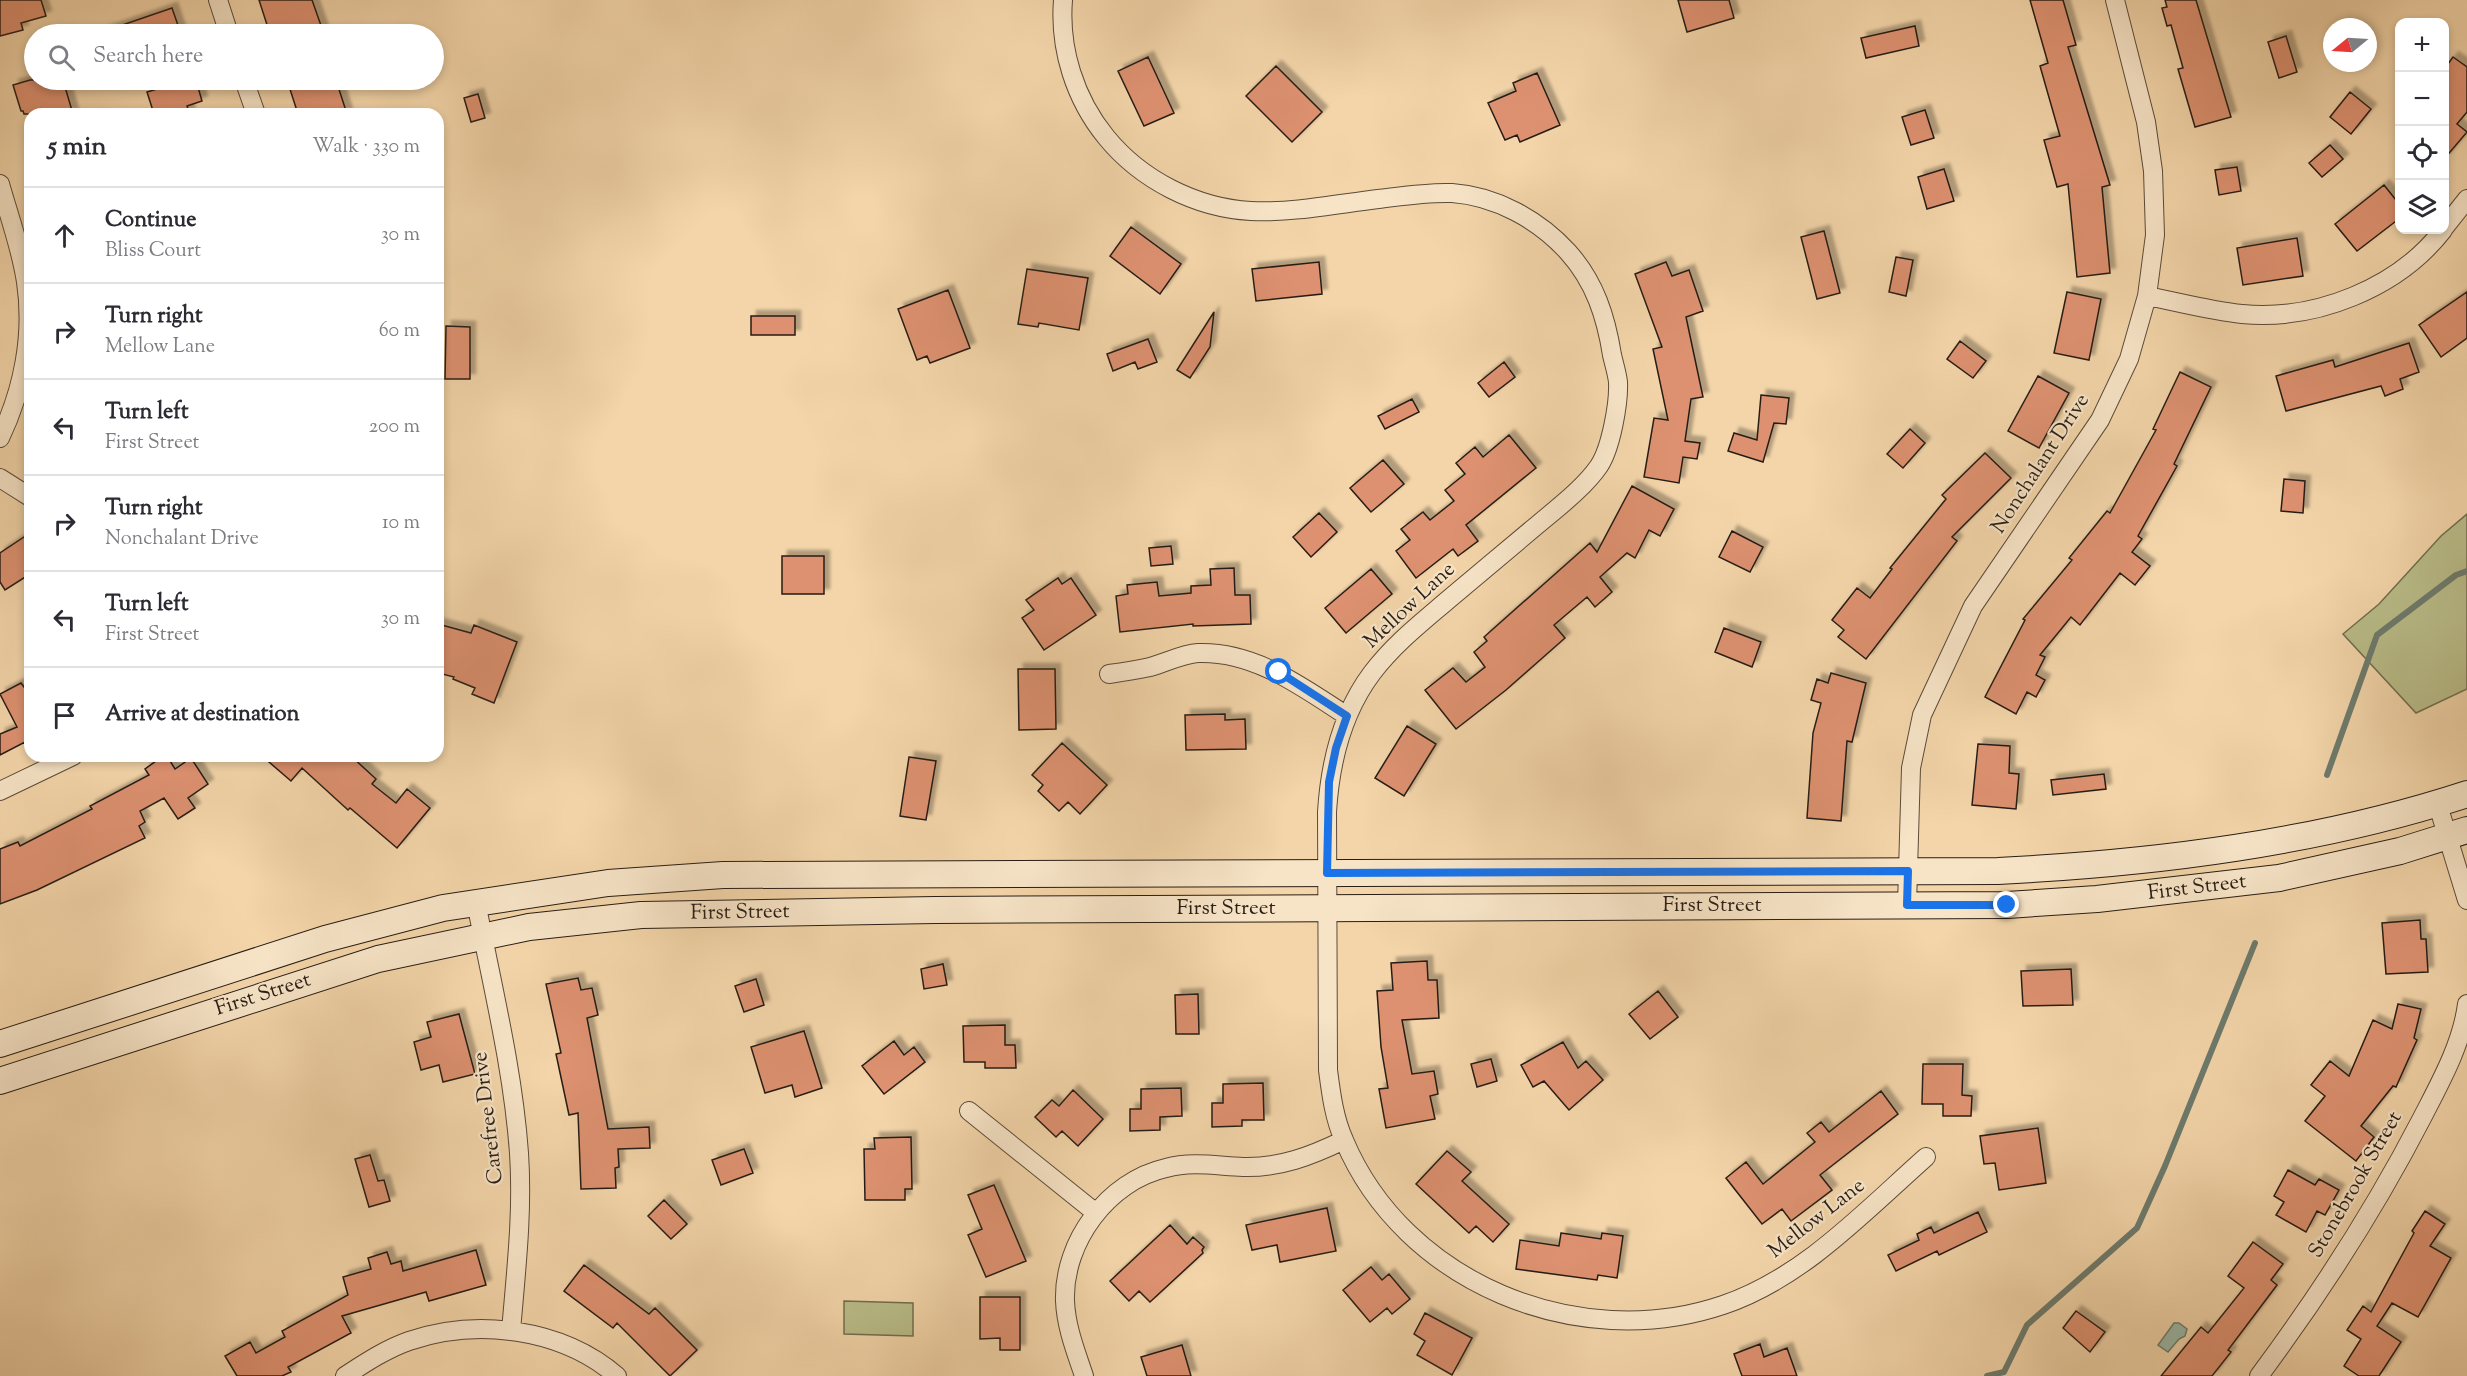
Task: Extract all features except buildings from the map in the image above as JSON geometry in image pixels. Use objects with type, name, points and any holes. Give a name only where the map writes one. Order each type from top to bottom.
[{"type":"main road","name":"First Street","points":[[0,1044],[325,939],[443,908],[608,883],[723,875],[2019,870],[2148,859],[2253,845],[2467,794]]},
{"type":"main road","name":"First Street","points":[[0,1081],[378,959],[529,927],[642,915],[935,910],[2007,905],[2097,899],[2279,878],[2400,850],[2458,833]]},
{"type":"street","points":[[218,0],[226,24]]},
{"type":"street","name":"Mellow Lane","points":[[1063,0],[1064,39],[1070,70],[1082,100],[1098,127],[1114,147],[1159,184],[1203,203],[1249,211],[1281,210],[1430,193],[1455,193],[1483,199],[1520,213],[1554,237],[1581,266],[1601,305],[1611,342],[1618,381],[1615,421],[1600,465],[1565,501],[1395,645],[1369,676],[1347,716],[1336,748],[1329,782],[1328,1070],[1333,1103],[1344,1140],[1364,1178],[1388,1211],[1417,1241],[1452,1269],[1487,1289],[1524,1305],[1569,1316],[1613,1321],[1651,1320],[1689,1314],[1723,1305],[1765,1287],[1816,1254],[1926,1157]]},
{"type":"street","name":"Nonchalant Drive","points":[[1907,905],[1911,768],[1922,715],[1973,606],[2100,420],[2129,359],[2147,296],[2155,235],[2153,171],[2146,122],[2115,0]]},
{"type":"street","points":[[248,90],[254,108]]},
{"type":"street","points":[[0,184],[24,272]]},
{"type":"street","points":[[2449,222],[2467,199]]},
{"type":"street","points":[[2147,296],[2242,314],[2277,315],[2311,310],[2342,301],[2379,283],[2414,260],[2439,234]]},
{"type":"street","points":[[0,438],[11,416],[24,368]]},
{"type":"street","points":[[0,478],[24,493]]},
{"type":"street","points":[[1109,674],[1149,667],[1197,653],[1227,656],[1254,662],[1279,672],[1347,716]]},
{"type":"street","points":[[0,792],[61,762]]},
{"type":"street","points":[[2437,802],[2458,833],[2467,900]]},
{"type":"street","name":"Carefree Drive","points":[[476,902],[512,1093],[519,1153],[521,1219],[511,1331]]},
{"type":"street","name":"Stonebrook Street","points":[[2259,1376],[2292,1332],[2350,1245],[2398,1163],[2445,1073],[2466,1016],[2467,1004]]},
{"type":"street","points":[[969,1111],[1096,1213]]},
{"type":"street","points":[[1084,1376],[1070,1335],[1065,1301],[1073,1255],[1084,1230],[1096,1213],[1127,1185],[1164,1168],[1199,1163],[1244,1167],[1277,1165],[1311,1156],[1344,1140]]},
{"type":"street","points":[[345,1376],[371,1359],[407,1342],[438,1333],[476,1329],[511,1331],[561,1343],[606,1366],[617,1376]]},
{"type":"green space","points":[[2467,514],[2467,689],[2416,713],[2343,634],[2379,604],[2441,536]]},
{"type":"green space","points":[[844,1301],[913,1303],[913,1336],[844,1334]]},
{"type":"shaded area","points":[[2174,1323],[2179,1323],[2187,1329],[2185,1336],[2179,1339],[2168,1352],[2158,1345]]},
{"type":"waterway","points":[[2327,775],[2377,635],[2456,575],[2467,571]]},
{"type":"waterway","points":[[1987,1376],[2004,1372],[2027,1325],[2137,1228],[2165,1166],[2255,943]]},
{"type":"route","points":[[1279,672],[1347,716],[1336,748],[1329,782],[1327,873],[1908,871],[1907,905],[2007,905]]}]
